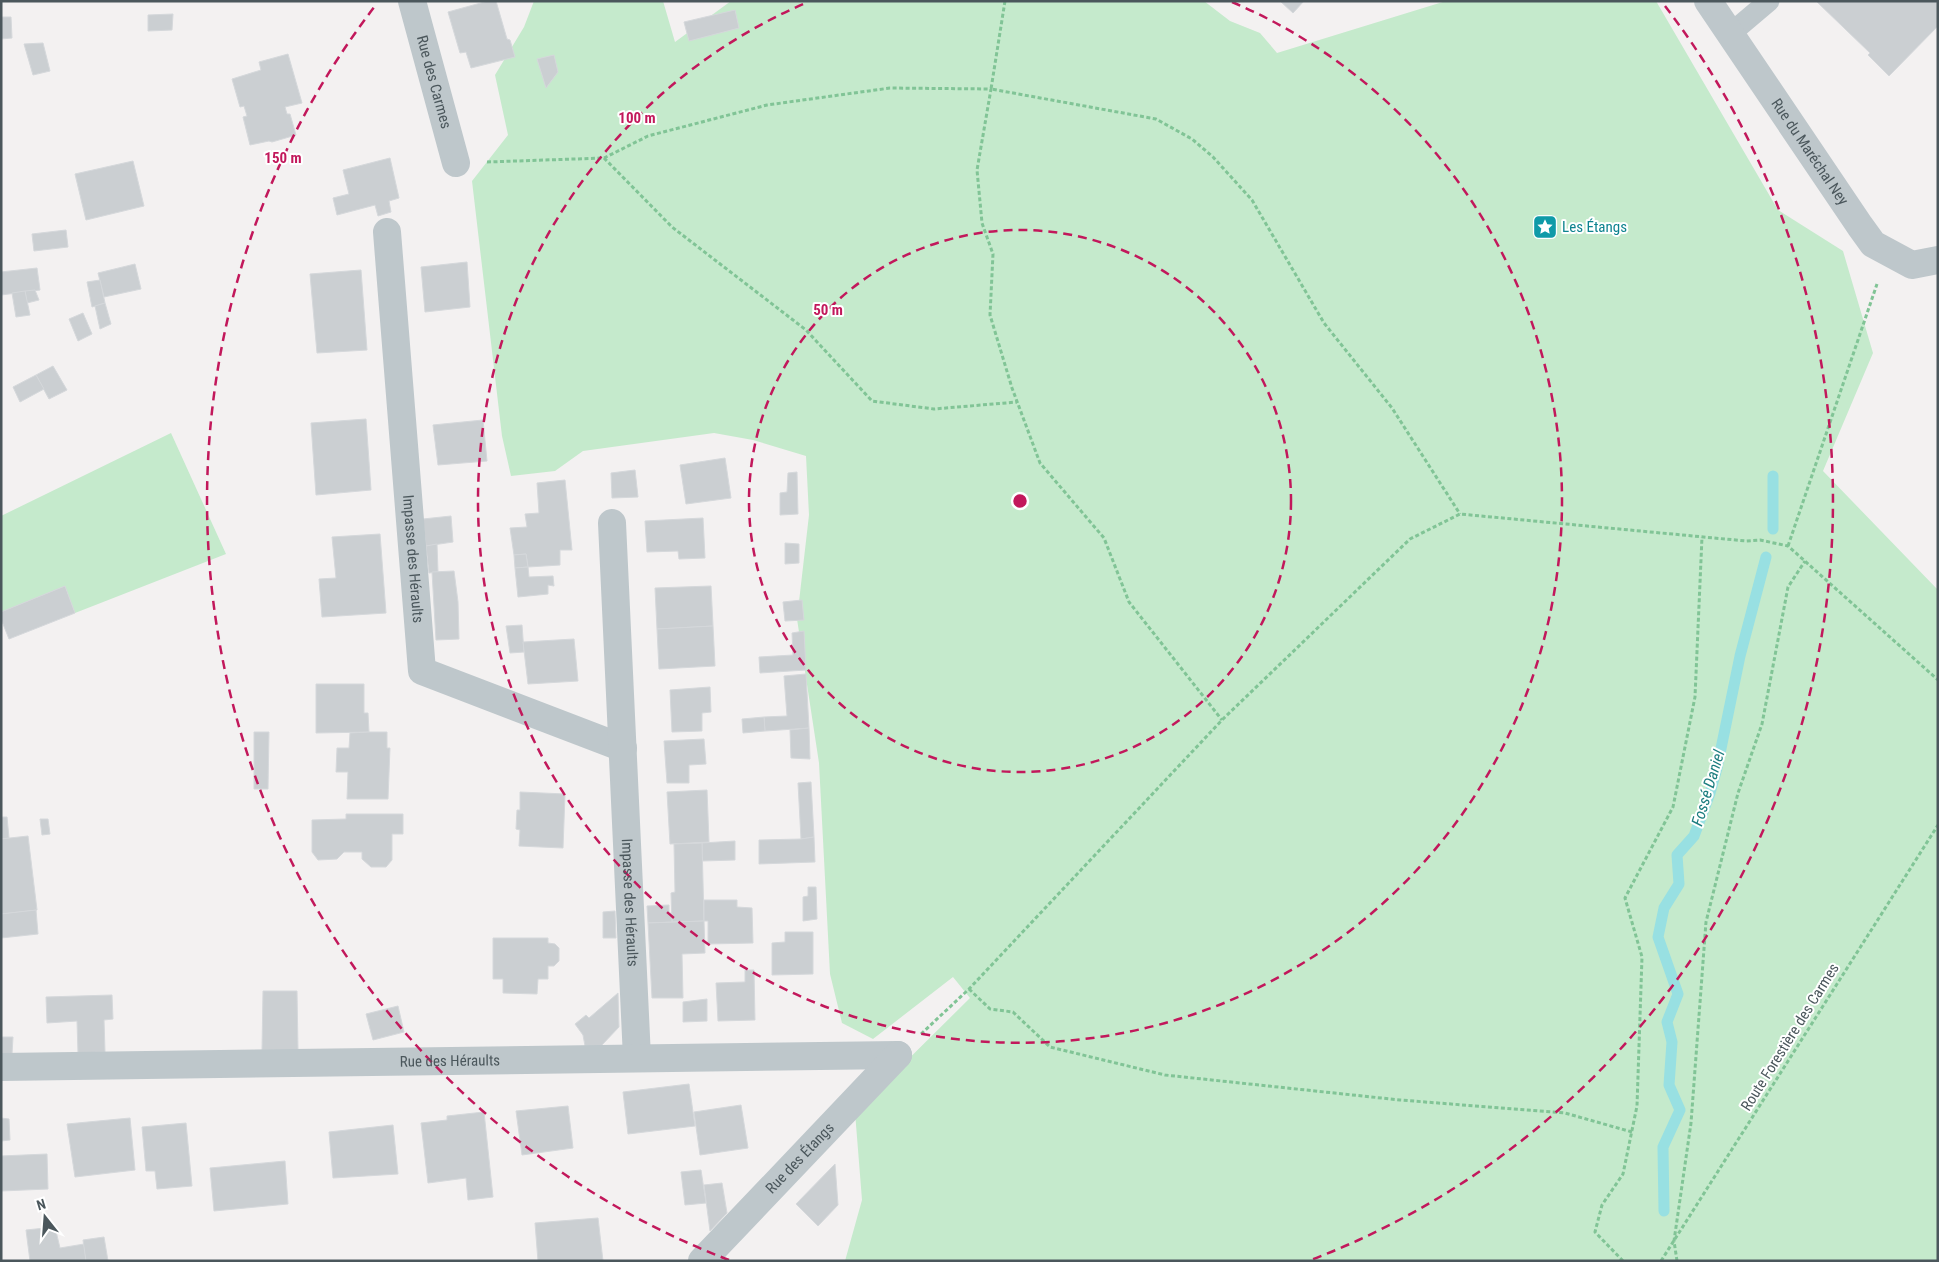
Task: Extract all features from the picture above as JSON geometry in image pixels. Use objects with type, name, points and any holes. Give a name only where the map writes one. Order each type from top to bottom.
[{"type":"street","name":"Rue des Carmes","points":[[412,1],[456,163]]},
{"type":"street","name":"Rue du Maréchal Ney","points":[[1708,1],[1874,244],[1912,265],[1938,260]]},
{"type":"street","name":"Impasse des Héraults","points":[[387,232],[422,671],[623,748]]},
{"type":"street","name":"Impasse des Héraults","points":[[612,523],[637,1058]]},
{"type":"street","name":"Rue des Héraults","points":[[1,1067],[898,1055]]},
{"type":"street","name":"Rue des Étangs","points":[[702,1261],[898,1055]]},
{"type":"lane","points":[[1730,34],[1769,1]]},
{"type":"path","points":[[1005,1],[977,170],[982,223],[993,254],[990,315],[1017,402],[1040,463],[1104,538],[1129,602],[1222,720]]},
{"type":"path","points":[[456,163],[604,158],[648,136],[768,105],[890,88],[991,90],[1156,119],[1192,139],[1212,157],[1252,200],[1324,323],[1392,408],[1460,514]]},
{"type":"path","points":[[604,158],[672,227],[806,330],[872,401],[934,409],[1017,402]]},
{"type":"path","points":[[1788,546],[1888,253]]},
{"type":"path","points":[[898,1055],[969,989],[1222,720],[1410,539],[1460,514],[1746,541],[1760,540],[1788,546],[1938,680]]},
{"type":"path","points":[[1623,1261],[1595,1232],[1602,1205],[1623,1174],[1637,1106],[1642,957],[1624,898],[1674,806],[1695,696],[1702,537]]},
{"type":"path","points":[[1678,1261],[1674,1241],[1691,1123],[1706,922],[1738,793],[1762,724],[1788,587],[1805,561]]},
{"type":"path","name":"Route Forestière des Carmes","points":[[1661,1261],[1938,825]]},
{"type":"path","points":[[969,989],[990,1009],[1013,1012],[1050,1047],[1165,1075],[1400,1100],[1565,1114],[1632,1132]]},
{"type":"green space","points":[[534,1],[663,1],[675,42],[731,1],[1204,1],[1230,21],[1260,33],[1277,53],[1446,1],[1656,1],[1778,210],[1843,251],[1873,353],[1823,471],[1938,590],[1938,1261],[845,1261],[862,1200],[855,1112],[970,998],[953,977],[873,1039],[842,1023],[830,974],[819,763],[797,619],[809,515],[806,456],[753,440],[714,433],[583,451],[555,471],[511,476],[502,436],[472,181],[508,135],[495,75],[524,27]]},
{"type":"green space","points":[[171,433],[226,554],[75,613],[65,586],[1,612],[1,516]]},
{"type":"building","points":[[488,1],[496,1],[507,39],[510,40],[515,57],[471,68],[466,52],[460,53],[448,12]]},
{"type":"building","points":[[1280,1],[1304,1],[1293,13]]},
{"type":"building","points":[[1816,1],[1938,1],[1938,26],[1889,76],[1868,55],[1870,53]]},
{"type":"building","points":[[735,10],[739,28],[689,41],[684,22]]},
{"type":"building","points":[[173,14],[172,30],[148,31],[148,15]]},
{"type":"building","points":[[1,17],[11,17],[12,38],[1,39]]},
{"type":"building","points":[[43,43],[50,71],[33,75],[24,44]]},
{"type":"building","points":[[288,54],[302,103],[285,107],[287,114],[290,114],[296,135],[272,142],[250,145],[243,117],[247,116],[244,106],[240,107],[232,79],[261,70],[259,62]]},
{"type":"building","points":[[554,55],[558,72],[546,88],[537,59]]},
{"type":"building","points":[[390,158],[399,198],[389,201],[391,212],[378,216],[375,205],[337,215],[333,198],[349,194],[343,170]]},
{"type":"building","points":[[133,161],[144,206],[86,220],[75,174]]},
{"type":"building","points":[[66,230],[68,247],[34,251],[32,234]]},
{"type":"building","points":[[467,262],[470,307],[425,312],[421,267]]},
{"type":"building","points":[[135,264],[141,289],[104,297],[98,273]]},
{"type":"building","points":[[37,268],[40,290],[1,295],[1,272]]},
{"type":"building","points":[[361,270],[367,350],[317,353],[310,274]]},
{"type":"building","points":[[100,280],[105,303],[92,307],[87,282]]},
{"type":"building","points":[[35,290],[39,300],[27,303],[25,291]]},
{"type":"building","points":[[25,291],[30,315],[16,317],[12,293]]},
{"type":"building","points":[[105,303],[111,324],[100,329],[95,306]]},
{"type":"building","points":[[83,313],[92,334],[78,341],[69,319]]},
{"type":"building","points":[[53,366],[67,390],[49,399],[36,375]]},
{"type":"building","points":[[36,375],[44,389],[20,402],[13,387]]},
{"type":"building","points":[[366,419],[371,490],[316,495],[311,423]]},
{"type":"building","points":[[483,420],[487,461],[438,465],[433,425]]},
{"type":"building","points":[[725,458],[731,498],[686,504],[680,465]]},
{"type":"building","points":[[635,470],[638,497],[612,498],[611,473]]},
{"type":"building","points":[[797,472],[798,514],[780,515],[780,493],[787,492],[788,473]]},
{"type":"building","points":[[565,480],[572,550],[560,550],[560,565],[528,567],[526,554],[514,555],[510,528],[527,527],[525,514],[539,513],[537,483]]},
{"type":"building","points":[[451,516],[453,542],[426,546],[423,519]]},
{"type":"building","points":[[703,518],[705,558],[679,559],[678,551],[647,552],[645,521]]},
{"type":"building","points":[[380,534],[386,613],[322,617],[319,579],[336,578],[332,537]]},
{"type":"building","points":[[785,543],[799,544],[799,563],[785,564]]},
{"type":"building","points":[[437,544],[438,572],[429,573],[426,546]]},
{"type":"building","points":[[526,554],[528,567],[515,568],[514,555]]},
{"type":"building","points":[[528,567],[529,577],[553,576],[554,586],[548,585],[548,594],[518,597],[515,568]]},
{"type":"building","points":[[454,571],[458,602],[459,639],[436,640],[432,572]]},
{"type":"building","points":[[65,586],[75,613],[9,639],[1,619],[1,612]]},
{"type":"building","points":[[711,586],[713,626],[657,629],[655,588]]},
{"type":"building","points":[[802,600],[804,620],[785,621],[783,602]]},
{"type":"building","points":[[522,625],[524,652],[510,653],[506,626]]},
{"type":"building","points":[[713,626],[715,666],[659,669],[657,629]]},
{"type":"building","points":[[804,631],[806,670],[760,673],[759,657],[793,655],[792,633]]},
{"type":"building","points":[[574,639],[578,681],[528,684],[523,642]]},
{"type":"building","points":[[806,674],[809,728],[765,731],[764,717],[787,716],[784,676]]},
{"type":"building","points":[[316,684],[364,684],[364,713],[368,713],[369,732],[316,733]]},
{"type":"building","points":[[710,687],[711,712],[702,713],[702,731],[672,732],[670,690]]},
{"type":"building","points":[[764,717],[765,731],[743,733],[742,719]]},
{"type":"building","points":[[809,728],[810,759],[791,758],[790,730]]},
{"type":"building","points":[[254,732],[269,732],[268,789],[254,789]]},
{"type":"building","points":[[387,732],[387,748],[390,748],[388,799],[347,799],[348,772],[336,772],[337,748],[349,748],[350,733]]},
{"type":"building","points":[[704,739],[706,764],[689,765],[689,783],[667,783],[664,741]]},
{"type":"building","points":[[811,782],[814,837],[801,839],[798,783]]},
{"type":"building","points":[[707,790],[709,842],[670,844],[667,792]]},
{"type":"building","points":[[520,792],[565,794],[563,848],[519,846],[520,830],[516,829],[517,810],[520,810]]},
{"type":"building","points":[[346,814],[403,814],[403,834],[392,834],[392,860],[386,867],[371,867],[362,859],[362,852],[344,852],[337,859],[318,860],[312,852],[312,820],[346,819]]},
{"type":"building","points":[[1,817],[7,817],[9,838],[1,839]]},
{"type":"building","points":[[40,819],[48,819],[50,834],[42,835]]},
{"type":"building","points":[[28,836],[37,910],[1,914],[1,839]]},
{"type":"building","points":[[814,837],[815,862],[759,864],[759,840]]},
{"type":"building","points":[[735,841],[735,860],[702,861],[702,843]]},
{"type":"building","points":[[702,843],[704,921],[672,922],[671,893],[675,892],[674,844]]},
{"type":"building","points":[[808,887],[816,887],[817,919],[803,921],[803,897],[808,896]]},
{"type":"building","points":[[704,900],[737,900],[737,907],[752,908],[753,943],[708,944],[708,921],[704,921]]},
{"type":"building","points":[[669,905],[669,913],[672,913],[672,922],[648,923],[647,906]]},
{"type":"building","points":[[36,910],[38,934],[1,938],[1,914]]},
{"type":"building","points":[[615,911],[616,938],[603,938],[603,912]]},
{"type":"building","points":[[704,921],[705,953],[682,954],[683,998],[652,998],[648,923]]},
{"type":"building","points":[[785,932],[813,932],[813,974],[772,975],[772,943],[785,942]]},
{"type":"building","points":[[493,938],[548,938],[548,943],[555,944],[559,948],[559,961],[554,966],[548,966],[548,979],[538,979],[537,994],[503,993],[503,979],[493,979]]},
{"type":"building","points":[[745,970],[754,970],[755,1020],[718,1021],[716,983],[745,982]]},
{"type":"building","points":[[263,991],[297,991],[298,1050],[262,1050]]},
{"type":"building","points":[[618,993],[619,1027],[601,1046],[585,1046],[583,1035],[575,1024],[586,1015],[589,1018]]},
{"type":"building","points":[[112,995],[113,1019],[104,1020],[105,1052],[78,1053],[77,1021],[47,1023],[46,997]]},
{"type":"building","points":[[707,999],[707,1021],[683,1022],[683,1002]]},
{"type":"building","points":[[398,1006],[404,1032],[373,1040],[366,1014]]},
{"type":"building","points":[[1,1037],[13,1037],[12,1054],[1,1054]]},
{"type":"building","points":[[689,1084],[695,1126],[628,1134],[623,1092]]},
{"type":"building","points":[[741,1105],[748,1148],[700,1155],[694,1112]]},
{"type":"building","points":[[568,1106],[573,1148],[522,1155],[516,1111]]},
{"type":"building","points":[[484,1112],[493,1197],[468,1200],[466,1178],[428,1183],[421,1123],[447,1120],[447,1116]]},
{"type":"building","points":[[1,1118],[9,1119],[10,1140],[1,1141]]},
{"type":"building","points":[[130,1118],[135,1170],[75,1177],[67,1124]]},
{"type":"building","points":[[186,1123],[192,1186],[157,1189],[155,1171],[146,1171],[142,1127]]},
{"type":"building","points":[[393,1125],[398,1174],[333,1178],[329,1132]]},
{"type":"building","points":[[47,1154],[48,1189],[1,1191],[1,1156]]},
{"type":"building","points":[[285,1161],[288,1204],[214,1211],[210,1168]]},
{"type":"building","points":[[835,1164],[838,1205],[818,1226],[796,1204]]},
{"type":"building","points":[[701,1170],[706,1203],[685,1205],[681,1172]]},
{"type":"building","points":[[722,1183],[727,1213],[710,1231],[704,1185]]},
{"type":"building","points":[[598,1218],[603,1261],[538,1261],[535,1223]]},
{"type":"building","points":[[55,1227],[60,1248],[84,1244],[86,1261],[30,1261],[26,1230]]},
{"type":"building","points":[[104,1237],[108,1261],[86,1261],[83,1240]]},
{"type":"waterway","name":"Fossé Daniel","points":[[1773,476],[1773,529]]},
{"type":"waterway","name":"Fossé Daniel","points":[[1664,1211],[1663,1147],[1680,1110],[1669,1085],[1672,1042],[1667,1022],[1678,994],[1658,937],[1664,908],[1679,884],[1677,855],[1694,836],[1710,793],[1740,656],[1766,557]]},
{"type":"place","name":"Les Étangs","points":[[1545,227]]}]
